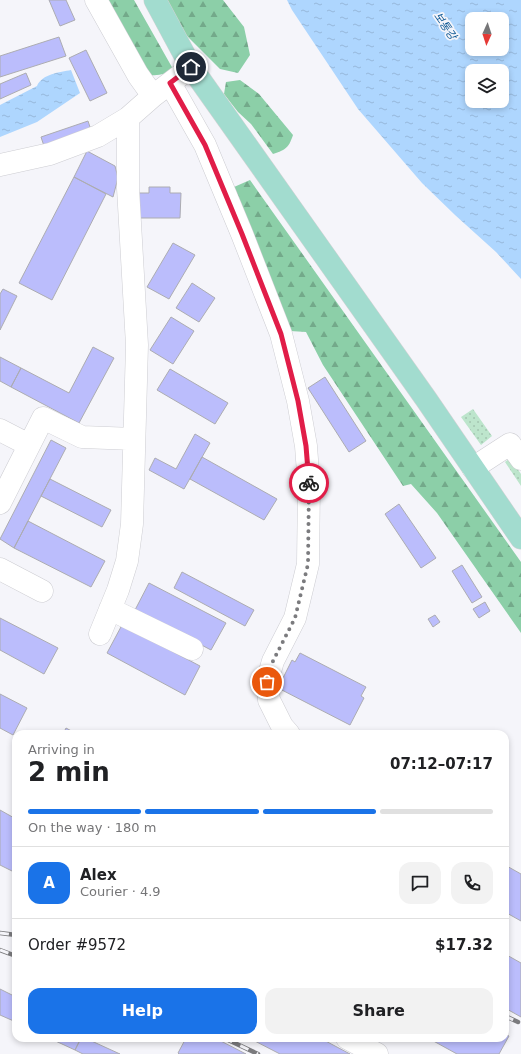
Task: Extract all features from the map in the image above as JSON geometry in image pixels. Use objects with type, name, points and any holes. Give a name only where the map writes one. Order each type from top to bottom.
[{"type":"main road","points":[[156,0],[191,67],[426,399],[521,538]]},
{"type":"street","points":[[96,0],[138,75],[152,96]]},
{"type":"street","points":[[0,164],[50,154],[98,136],[128,118],[152,96],[191,67]]},
{"type":"street","points":[[170,83],[205,145],[242,234],[281,334],[298,401],[306,446],[309,486],[308,564],[295,618],[273,661],[267,682],[269,700],[282,726],[286,730]]},
{"type":"street","points":[[100,634],[127,562],[132,524],[137,345],[128,188],[128,118]]},
{"type":"street","points":[[0,503],[43,418],[82,437],[134,439]]},
{"type":"street","points":[[0,430],[29,444]]},
{"type":"street","points":[[474,468],[510,444],[521,460]]},
{"type":"street","points":[[0,568],[42,591]]},
{"type":"street","points":[[110,609],[192,650]]},
{"type":"street","points":[[354,1042],[377,1054]]},
{"type":"green space","points":[[107,0],[134,0],[173,69],[162,74],[150,75]]},
{"type":"green space","points":[[162,0],[223,0],[244,27],[250,55],[238,73],[220,69],[174,23]]},
{"type":"green space","points":[[240,80],[259,94],[293,135],[288,145],[281,151],[273,154],[251,124],[238,112],[224,94],[226,82]]},
{"type":"green space","points":[[250,180],[521,562],[521,633],[437,513],[411,484],[403,486],[323,365],[306,332],[290,331],[234,187]]},
{"type":"green space","points":[[473,409],[492,436],[481,445],[461,417]]},
{"type":"green space","points":[[510,458],[521,474],[521,486],[505,462]]},
{"type":"water","name":"보통강","points":[[287,0],[521,0],[521,279],[496,252],[422,183],[358,109],[292,10]]},
{"type":"water","points":[[71,70],[80,93],[37,122],[0,137],[0,105],[37,86],[39,82],[47,76]]},
{"type":"building","points":[[49,0],[66,0],[75,20],[60,26]]},
{"type":"building","points":[[59,37],[66,56],[0,77],[0,56]]},
{"type":"building","points":[[86,50],[107,93],[90,101],[69,58]]},
{"type":"building","points":[[26,73],[31,85],[0,99],[0,84]]},
{"type":"building","points":[[88,121],[92,133],[45,149],[41,137]]},
{"type":"building","points":[[87,151],[115,166],[118,178],[113,197],[74,177]]},
{"type":"building","points":[[74,177],[106,194],[52,300],[19,283]]},
{"type":"building","points":[[149,187],[170,187],[170,193],[181,193],[180,218],[138,218],[138,193],[149,193]]},
{"type":"building","points":[[173,243],[195,255],[169,299],[147,287]]},
{"type":"building","points":[[192,283],[215,298],[199,322],[176,308]]},
{"type":"building","points":[[3,289],[17,296],[0,330],[0,294]]},
{"type":"building","points":[[171,317],[194,331],[173,364],[150,350]]},
{"type":"building","points":[[93,347],[114,358],[79,423],[11,387],[21,368],[69,393]]},
{"type":"building","points":[[0,357],[21,368],[11,387],[0,381]]},
{"type":"building","points":[[170,369],[228,403],[215,424],[157,390]]},
{"type":"building","points":[[325,377],[366,441],[349,452],[308,388]]},
{"type":"building","points":[[195,434],[210,443],[184,489],[149,470],[155,458],[176,469]]},
{"type":"building","points":[[51,440],[66,448],[14,548],[0,539]]},
{"type":"building","points":[[202,457],[277,499],[264,520],[190,479]]},
{"type":"building","points":[[50,479],[111,510],[102,527],[41,496]]},
{"type":"building","points":[[399,504],[436,558],[421,568],[385,514]]},
{"type":"building","points":[[28,521],[105,561],[91,587],[14,548]]},
{"type":"building","points":[[462,565],[482,597],[472,603],[452,571]]},
{"type":"building","points":[[182,572],[254,610],[245,626],[174,588]]},
{"type":"building","points":[[149,583],[226,623],[211,650],[135,610]]},
{"type":"building","points":[[485,602],[490,611],[479,618],[473,609]]},
{"type":"building","points":[[435,615],[440,622],[433,627],[428,619]]},
{"type":"building","points":[[0,618],[58,648],[44,674],[0,650]]},
{"type":"building","points":[[122,625],[200,666],[185,695],[107,653]]},
{"type":"building","points":[[300,653],[366,687],[361,696],[364,698],[350,725],[278,688],[292,660],[295,662]]},
{"type":"building","points":[[0,694],[27,708],[16,730],[12,730],[12,734],[0,728]]},
{"type":"building","points":[[0,810],[12,817],[12,871],[0,865]]},
{"type":"building","points":[[509,867],[521,874],[521,921],[509,914]]},
{"type":"building","points":[[509,956],[521,963],[521,1017],[509,1010]]},
{"type":"building","points":[[0,989],[12,995],[12,1020],[0,1015]]},
{"type":"building","points":[[58,1042],[79,1042],[75,1050]]},
{"type":"building","points":[[79,1042],[94,1042],[120,1054],[83,1054],[75,1050]]},
{"type":"building","points":[[184,1042],[223,1042],[246,1054],[179,1054],[178,1053]]},
{"type":"building","points":[[257,1042],[328,1042],[350,1054],[280,1054]]},
{"type":"building","points":[[435,1042],[506,1042],[499,1054],[457,1054]]},
{"type":"railway","points":[[0,933],[12,934]]},
{"type":"railway","points":[[0,950],[12,954]]},
{"type":"railway","points":[[509,1018],[518,1022]]},
{"type":"railway","points":[[232,1042],[258,1054]]},
{"type":"way so far","points":[[267,682],[273,661],[295,618],[308,564],[309,483]]},
{"type":"route","points":[[191,67],[170,83],[205,145],[281,334],[298,401],[306,446],[309,483]]}]
